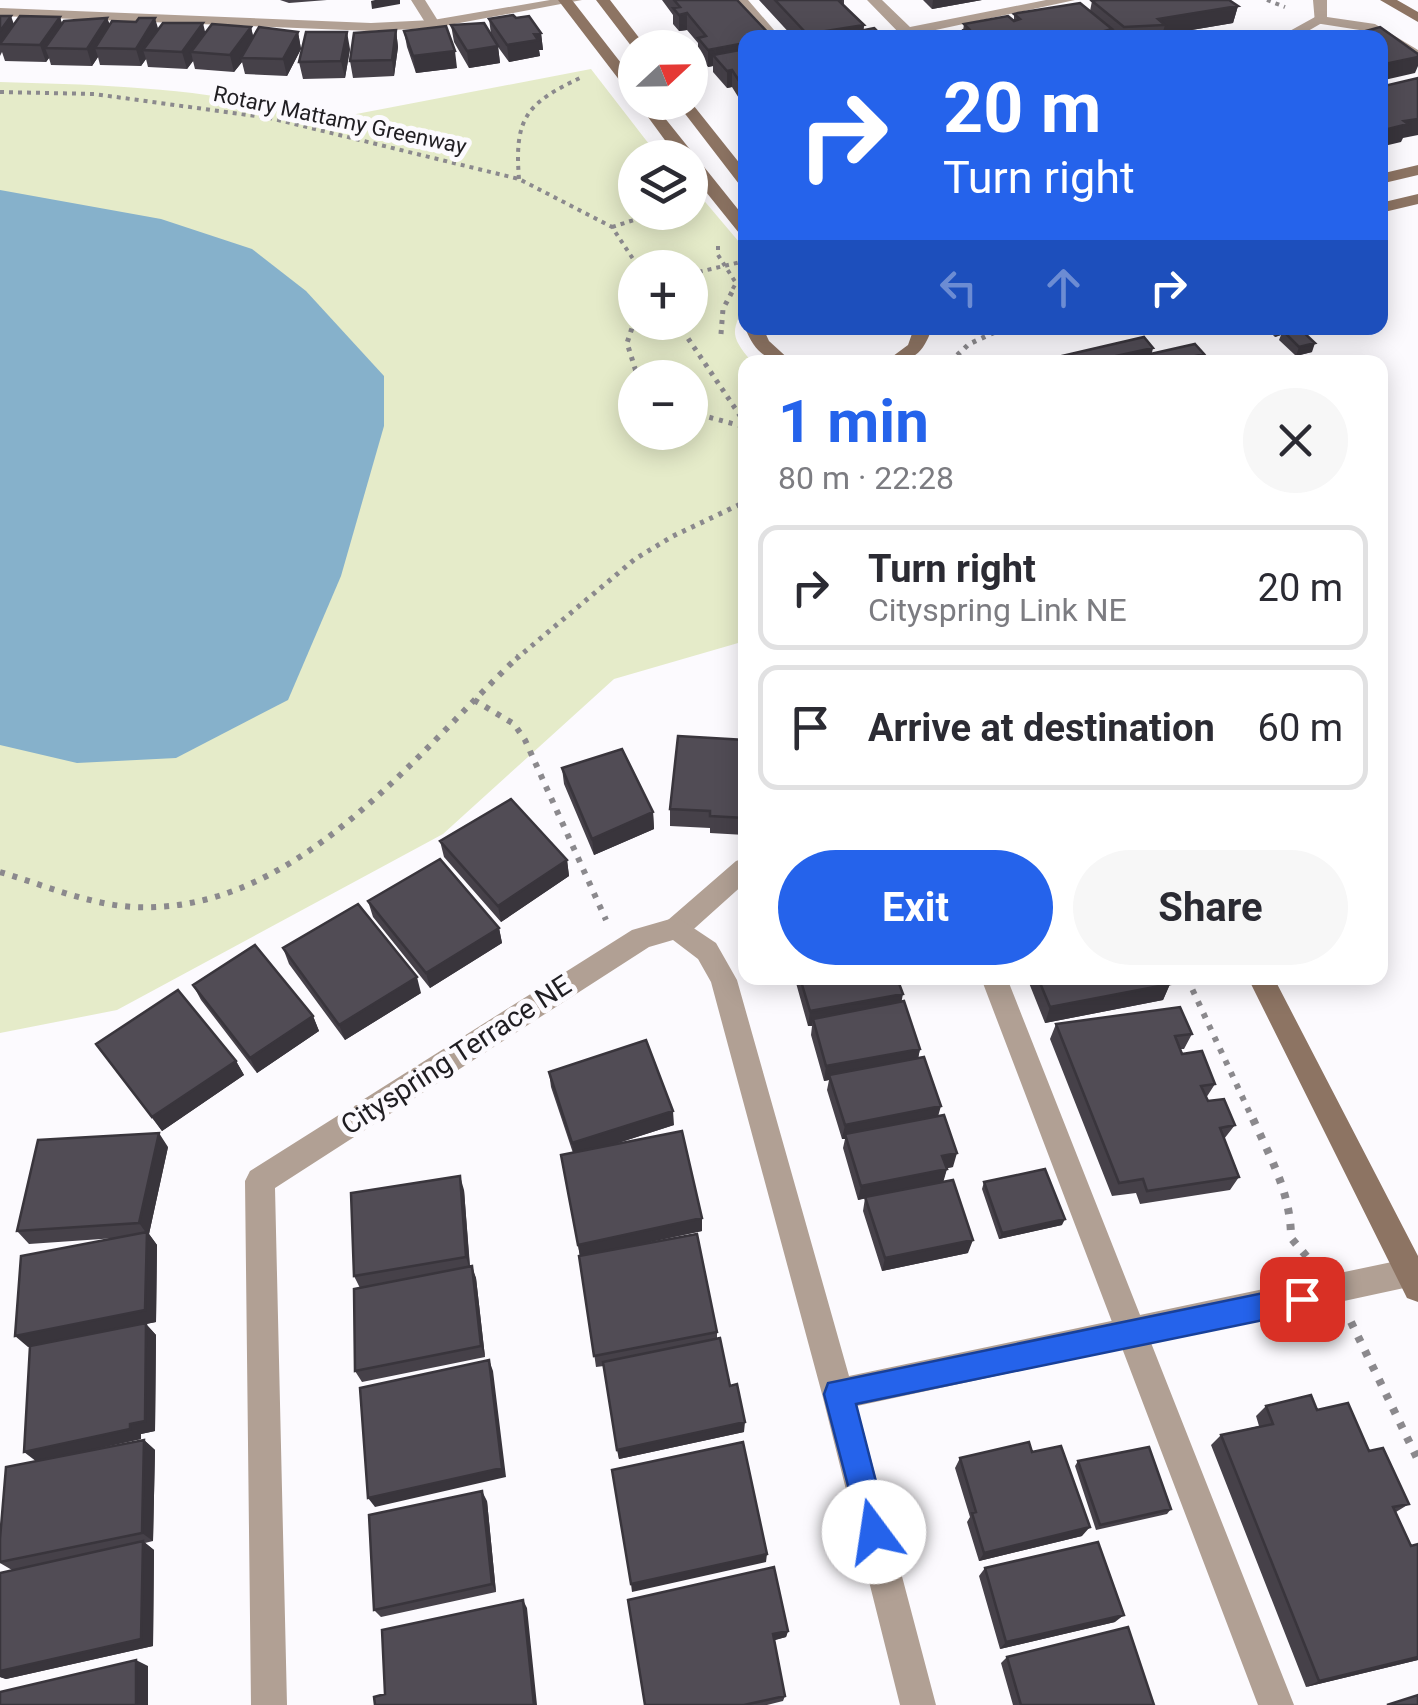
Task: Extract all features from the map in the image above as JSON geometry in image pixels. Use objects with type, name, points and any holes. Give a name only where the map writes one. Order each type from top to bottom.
[{"type":"street","points":[[240,20],[248,0]]},
{"type":"street","points":[[418,0],[432,24]]},
{"type":"street","points":[[0,12],[371,27],[432,24],[569,0],[618,68]]},
{"type":"street","points":[[603,0],[626,30]]},
{"type":"street","points":[[740,0],[767,30]]},
{"type":"street","points":[[874,0],[905,30]]},
{"type":"street","points":[[926,30],[1041,2],[1068,0]]},
{"type":"street","points":[[1320,0],[1320,20]]},
{"type":"street","points":[[1394,4],[1418,20]]},
{"type":"street","points":[[1300,30],[1320,20],[1375,30]]},
{"type":"street","points":[[1388,38],[1418,56]]},
{"type":"street","points":[[658,120],[673,140]]},
{"type":"street","points":[[697,120],[738,172]]},
{"type":"street","points":[[1388,177],[1418,170]]},
{"type":"street","points":[[708,184],[738,220]]},
{"type":"street","points":[[1388,206],[1418,199]]},
{"type":"street","points":[[757,335],[774,355]]},
{"type":"street","points":[[911,350],[934,335]]},
{"type":"street","points":[[738,874],[677,928],[707,950],[724,980],[838,1394],[918,1705]]},
{"type":"street","name":"Cityspring Terrace NE","points":[[269,1705],[260,1181],[620,951],[642,938],[677,928]]},
{"type":"street","points":[[997,985],[1276,1705]]},
{"type":"street","points":[[838,1394],[1336,1292],[1414,1280],[1265,985]]},
{"type":"path","points":[[519,179],[516,138],[520,118],[533,103],[582,76]]},
{"type":"path","name":"Rotary Mattamy Greenway","points":[[0,92],[94,94],[270,118],[519,179],[612,228],[627,250]]},
{"type":"path","points":[[612,228],[618,226]]},
{"type":"path","points":[[708,270],[738,263]]},
{"type":"path","points":[[956,355],[984,335]]},
{"type":"path","points":[[688,340],[738,415]]},
{"type":"path","points":[[708,416],[738,423]]},
{"type":"path","points":[[0,872],[96,902],[140,907],[184,904],[247,884],[287,866],[328,839],[537,640],[636,558],[738,505]]},
{"type":"path","points":[[474,700],[514,724],[526,740],[620,951]]},
{"type":"path","points":[[1190,985],[1282,1182],[1291,1210],[1291,1238],[1336,1292],[1418,1460]]},
{"type":"green space","points":[[591,69],[618,104],[618,120],[630,120],[646,140],[618,140],[618,230],[708,230],[708,205],[738,241],[735,331],[747,355],[738,355],[738,643],[614,679],[443,834],[117,1010],[0,1033],[0,82],[123,87],[246,101],[325,120]]},
{"type":"water","points":[[0,190],[161,219],[252,249],[306,291],[384,376],[384,426],[341,576],[288,700],[176,758],[77,763],[0,745]]},
{"type":"building","points":[[674,0],[737,0],[765,30],[738,30],[738,44],[708,50],[708,30],[701,30],[687,13],[679,15],[673,8],[680,7]]},
{"type":"building","points":[[775,0],[842,0],[839,1],[864,25],[832,30],[803,30]]},
{"type":"building","points":[[1229,0],[1238,6],[1158,19],[1165,25],[1124,27],[1092,1]]},
{"type":"building","points":[[1080,3],[1112,29],[964,30],[969,29],[964,24],[1008,16],[1014,21],[1020,19],[1014,14]]},
{"type":"building","points":[[0,16],[11,16],[0,31]]},
{"type":"building","points":[[20,16],[60,17],[40,45],[0,44]]},
{"type":"building","points":[[529,16],[541,33],[534,34],[538,40],[507,45],[489,19]]},
{"type":"building","points":[[107,18],[87,49],[45,48],[64,21]]},
{"type":"building","points":[[139,18],[155,18],[136,49],[95,48],[112,21],[136,22]]},
{"type":"building","points":[[163,23],[203,23],[182,52],[143,50]]},
{"type":"building","points":[[484,23],[498,46],[467,51],[451,25]]},
{"type":"building","points":[[212,24],[251,27],[230,55],[191,52]]},
{"type":"building","points":[[446,26],[455,51],[413,56],[404,31]]},
{"type":"building","points":[[259,27],[298,32],[283,59],[241,58]]},
{"type":"building","points":[[396,30],[392,60],[350,61],[354,33]]},
{"type":"building","points":[[306,32],[347,32],[341,61],[299,62]]},
{"type":"building","points":[[1388,33],[1418,54],[1388,63]]},
{"type":"building","points":[[738,50],[738,79],[732,70],[727,71],[713,55]]},
{"type":"building","points":[[1418,78],[1418,119],[1388,129],[1388,85]]},
{"type":"building","points":[[1287,335],[1306,335],[1315,343],[1299,347]]},
{"type":"building","points":[[1144,337],[1153,348],[1120,355],[1066,355]]},
{"type":"building","points":[[1195,344],[1204,354],[1200,355],[1146,355]]},
{"type":"building","points":[[678,736],[738,740],[738,818],[710,816],[710,811],[670,809]]},
{"type":"building","points":[[622,749],[653,812],[592,839],[562,768]]},
{"type":"building","points":[[511,799],[567,860],[498,906],[440,841]]},
{"type":"building","points":[[440,859],[499,928],[426,973],[368,901]]},
{"type":"building","points":[[358,904],[417,977],[339,1025],[283,948]]},
{"type":"building","points":[[255,945],[313,1016],[250,1058],[193,985]]},
{"type":"building","points":[[802,985],[900,985],[903,994],[810,1011]]},
{"type":"building","points":[[1041,985],[1165,985],[1050,1007]]},
{"type":"building","points":[[178,990],[236,1061],[152,1117],[96,1044]]},
{"type":"building","points":[[904,1001],[920,1049],[826,1066],[813,1019]]},
{"type":"building","points":[[1180,1007],[1192,1034],[1175,1036],[1182,1054],[1202,1051],[1215,1084],[1201,1086],[1208,1101],[1224,1099],[1235,1125],[1220,1128],[1239,1177],[1147,1191],[1143,1179],[1119,1183],[1056,1024]]},
{"type":"building","points":[[646,1040],[673,1111],[572,1143],[549,1072]]},
{"type":"building","points":[[924,1057],[941,1106],[845,1125],[829,1075]]},
{"type":"building","points":[[944,1115],[957,1153],[942,1156],[947,1169],[861,1186],[845,1134]]},
{"type":"building","points":[[682,1131],[702,1218],[578,1245],[561,1155]]},
{"type":"building","points":[[159,1133],[139,1223],[17,1231],[38,1140]]},
{"type":"building","points":[[1045,1169],[1065,1219],[1002,1233],[984,1182]]},
{"type":"building","points":[[460,1176],[466,1257],[354,1276],[351,1193]]},
{"type":"building","points":[[953,1180],[973,1240],[885,1258],[865,1197]]},
{"type":"building","points":[[147,1232],[145,1310],[15,1336],[21,1256]]},
{"type":"building","points":[[697,1234],[717,1332],[594,1356],[579,1256]]},
{"type":"building","points":[[472,1266],[481,1346],[355,1371],[354,1289]]},
{"type":"building","points":[[146,1323],[145,1421],[130,1424],[130,1429],[24,1452],[30,1346]]},
{"type":"building","points":[[720,1338],[730,1386],[737,1384],[745,1422],[617,1450],[603,1362]]},
{"type":"building","points":[[489,1360],[502,1468],[368,1498],[360,1388]]},
{"type":"building","points":[[1311,1395],[1317,1410],[1348,1403],[1369,1451],[1383,1448],[1409,1504],[1393,1507],[1411,1546],[1418,1544],[1418,1657],[1319,1681],[1221,1435],[1273,1424],[1266,1406]]},
{"type":"building","points":[[144,1440],[142,1533],[0,1562],[6,1467]]},
{"type":"building","points":[[743,1442],[767,1554],[631,1584],[612,1470]]},
{"type":"building","points":[[1029,1442],[1032,1452],[1061,1446],[1090,1527],[984,1553],[960,1458]]},
{"type":"building","points":[[1149,1447],[1171,1509],[1100,1525],[1078,1461]]},
{"type":"building","points":[[482,1491],[492,1584],[374,1610],[369,1515]]},
{"type":"building","points":[[143,1541],[141,1639],[0,1671],[0,1573]]},
{"type":"building","points":[[1098,1542],[1124,1615],[1006,1642],[985,1568]]},
{"type":"building","points":[[774,1567],[788,1631],[773,1634],[785,1696],[744,1705],[645,1705],[628,1600]]},
{"type":"building","points":[[523,1600],[534,1705],[375,1705],[374,1697],[385,1694],[382,1630]]},
{"type":"building","points":[[1128,1627],[1154,1705],[1021,1705],[1007,1657]]},
{"type":"building","points":[[136,1660],[136,1705],[0,1705],[0,1692]]},
{"type":"building","points":[[1418,1695],[1418,1705],[1387,1705]]},
{"type":"route","points":[[874,1532],[838,1394],[1302,1299]]}]
